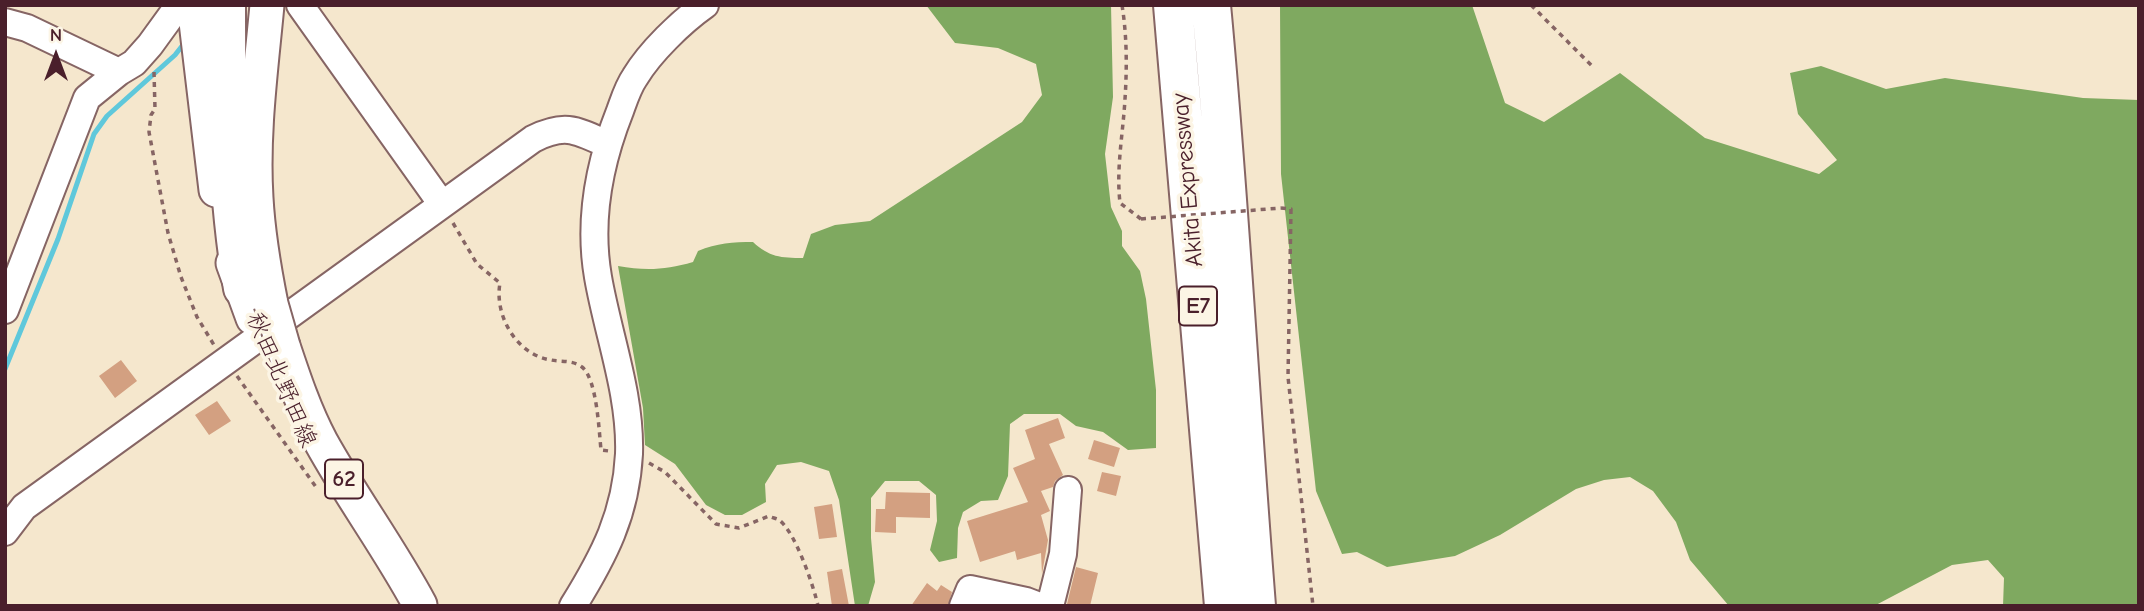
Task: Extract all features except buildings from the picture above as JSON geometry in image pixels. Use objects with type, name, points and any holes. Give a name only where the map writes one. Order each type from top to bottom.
[{"type":"highway","points":[[226,5],[234,69],[229,177],[233,219],[256,304]]},
{"type":"highway","name":"Akita Expressway","points":[[1173,5],[1224,606]]},
{"type":"highway","name":"Akita Expressway","points":[[1211,5],[1256,606]]},
{"type":"main road","points":[[194,5],[234,69]]},
{"type":"main road","points":[[234,69],[244,5]]},
{"type":"main road","points":[[234,69],[267,5]]},
{"type":"main road","name":"秋田北野田線","points":[[256,304],[275,352],[321,441],[395,559],[420,606]]},
{"type":"street","points":[[5,310],[87,98],[134,63],[179,5]]},
{"type":"street","points":[[300,5],[441,203]]},
{"type":"street","points":[[573,606],[600,563],[619,519],[629,452],[624,396],[598,276],[595,249],[598,180],[607,144],[635,76],[666,39],[705,5]]},
{"type":"street","points":[[5,22],[27,28],[119,72]]},
{"type":"street","points":[[5,532],[24,507],[533,139],[550,130],[574,130],[607,144]]},
{"type":"street","points":[[1050,606],[1063,554],[1068,490]]},
{"type":"street","points":[[962,606],[970,589],[1039,606]]},
{"type":"path","points":[[1122,5],[1125,27],[1125,98],[1117,179],[1120,203],[1141,219],[1291,209],[1288,377],[1313,606]]},
{"type":"path","points":[[1531,5],[1593,67]]},
{"type":"path","points":[[154,70],[156,94]]},
{"type":"path","points":[[441,203],[477,264],[500,283],[498,294],[505,323],[520,347],[531,355],[574,363],[584,368],[592,387],[601,450],[629,452],[665,471],[716,524],[739,528],[769,516],[780,520],[802,558],[815,590],[818,606]]},
{"type":"green space","points":[[926,5],[1111,5],[1113,97],[1105,154],[1111,207],[1122,231],[1122,246],[1140,271],[1146,299],[1156,390],[1156,448],[1128,450],[1103,432],[1076,426],[1060,414],[1024,414],[1010,424],[1008,476],[998,500],[981,501],[963,512],[958,528],[957,558],[939,562],[930,550],[937,521],[936,495],[919,481],[885,481],[871,498],[875,582],[868,606],[855,606],[839,500],[829,471],[801,462],[777,465],[765,484],[766,502],[742,515],[725,515],[706,505],[675,464],[645,445],[643,408],[618,266],[637,269],[674,267],[693,262],[698,251],[705,248],[739,242],[753,242],[776,256],[803,258],[811,234],[835,225],[870,221],[1022,122],[1042,95],[1036,64],[998,48],[955,43]]},
{"type":"green space","points":[[1280,5],[1472,5],[1505,103],[1544,122],[1620,73],[1705,138],[1819,174],[1837,160],[1798,114],[1790,73],[1821,66],[1886,89],[1945,78],[2083,98],[2139,100],[2139,606],[2003,606],[2004,578],[1988,560],[1952,565],[1874,606],[1729,606],[1690,560],[1676,522],[1653,491],[1630,477],[1604,480],[1576,489],[1500,535],[1455,556],[1387,567],[1357,552],[1342,554],[1316,491],[1281,174]]},
{"type":"waterway","points":[[5,369],[58,239],[94,134],[107,116],[175,55],[186,41]]}]
